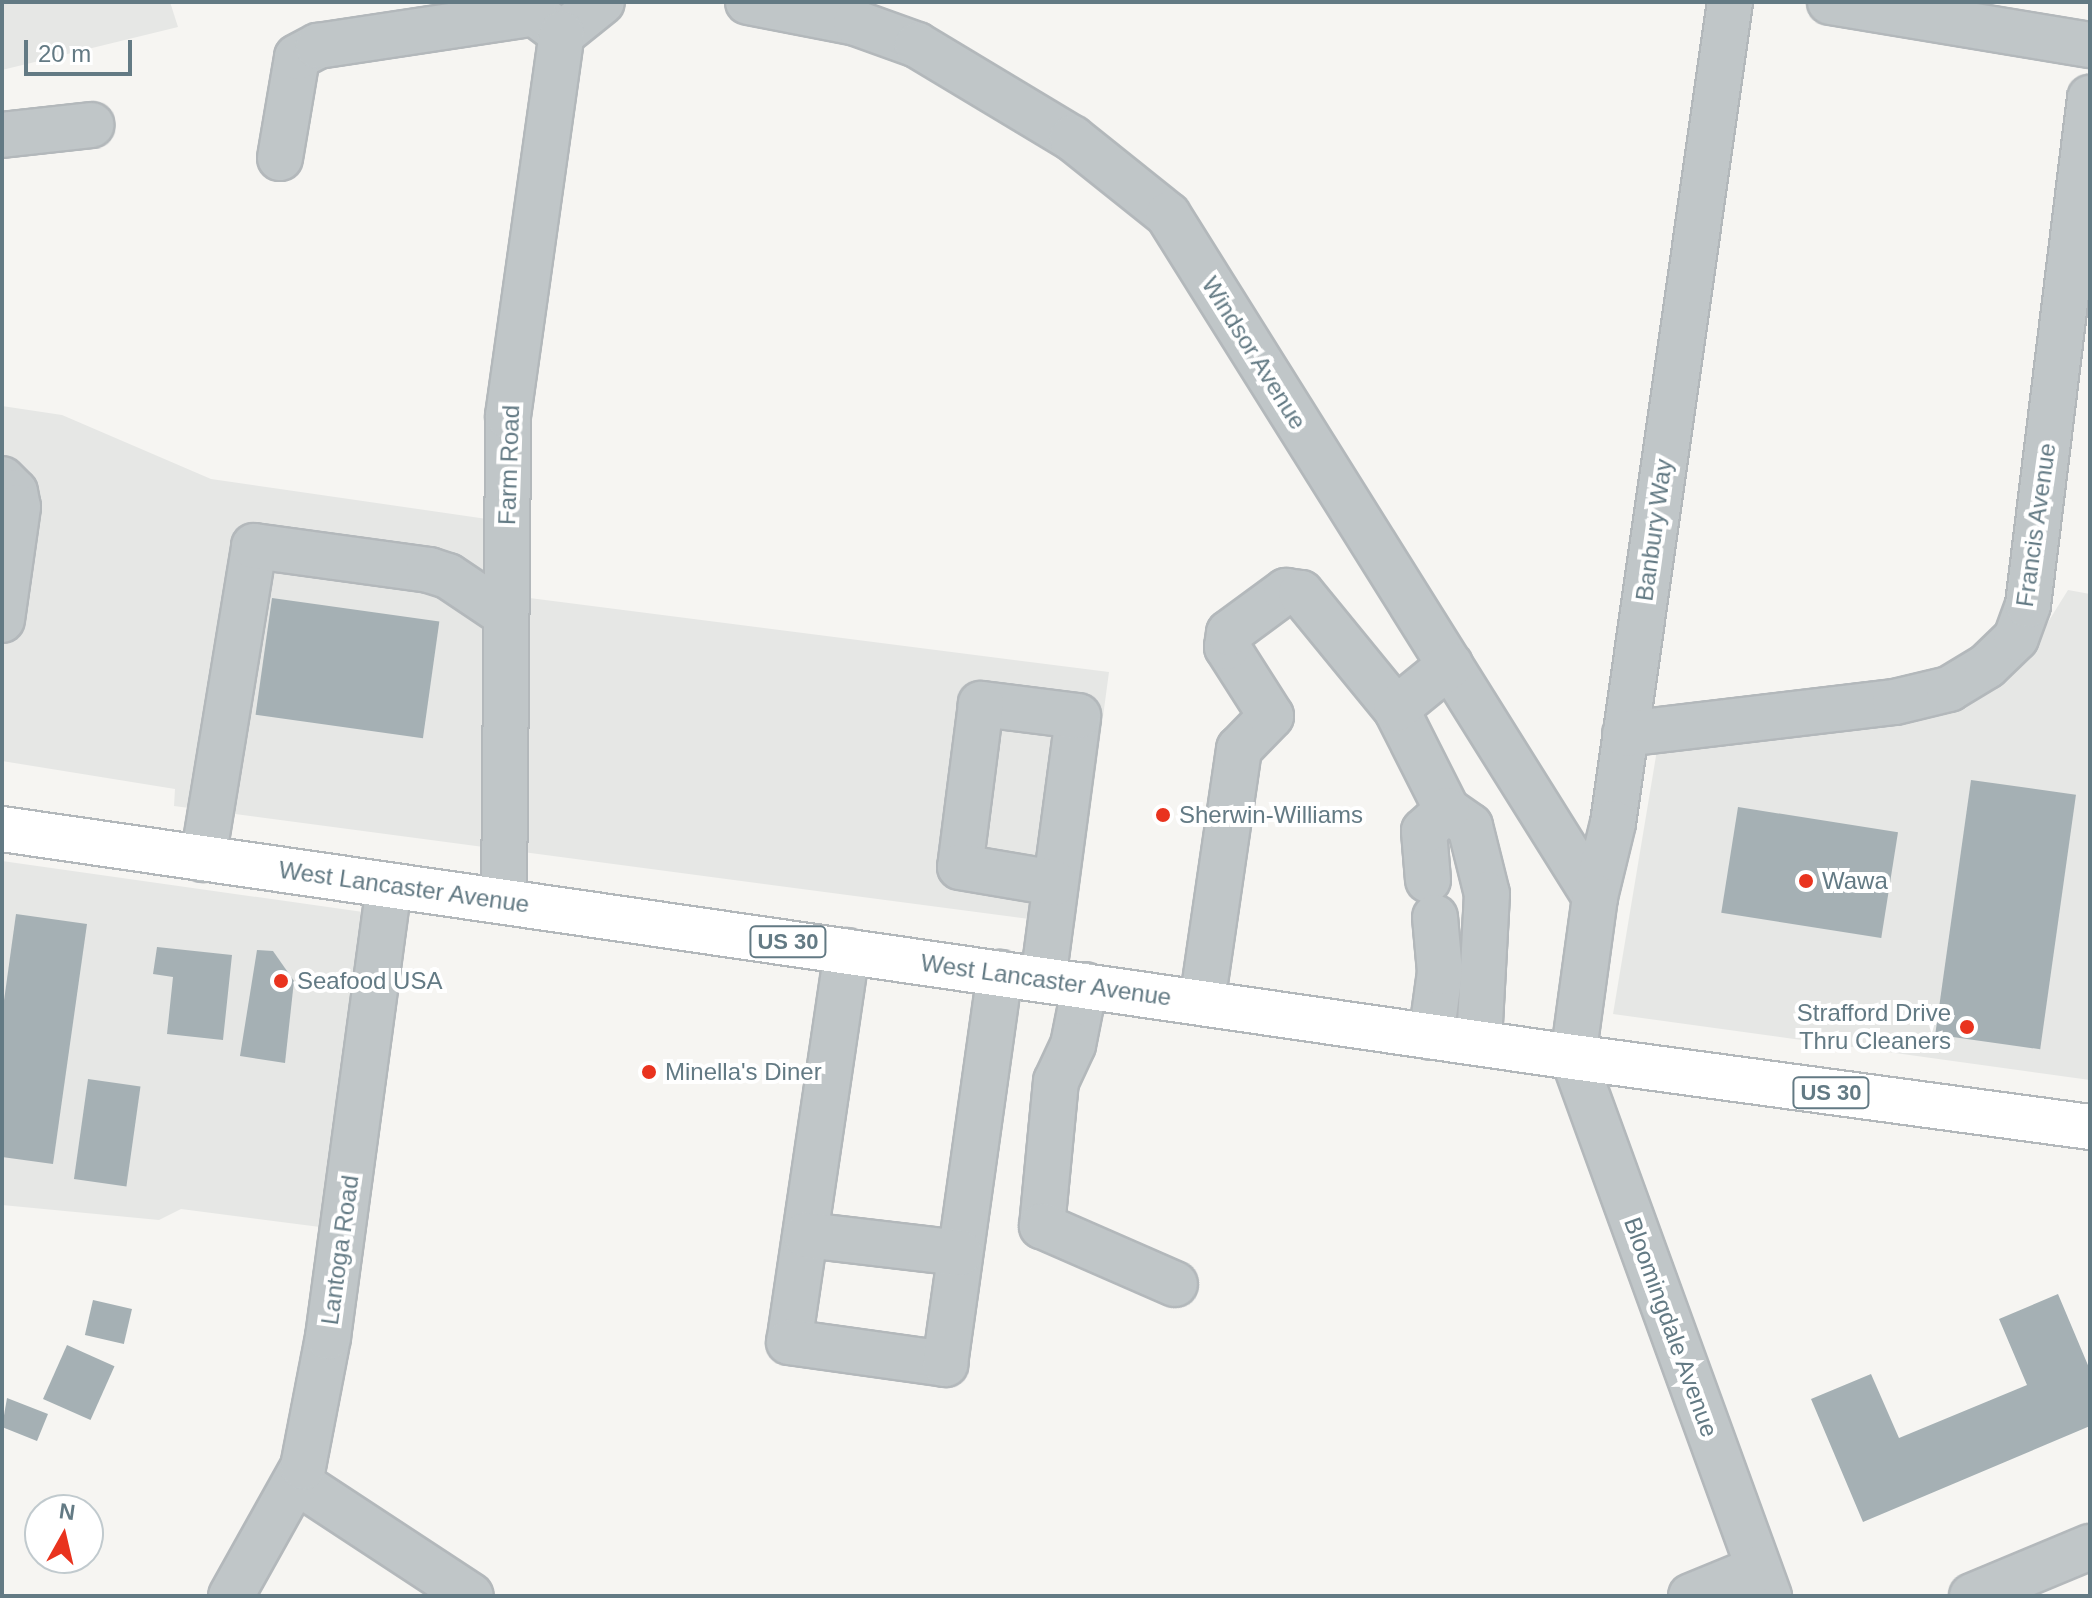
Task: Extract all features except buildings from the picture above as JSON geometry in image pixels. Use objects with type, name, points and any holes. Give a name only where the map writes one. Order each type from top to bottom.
[{"type":"highway","name":"West Lancaster Avenue","points":[[2,829],[1431,1037],[2090,1127]]},
{"type":"street","points":[[280,158],[297,57],[318,46],[542,16],[602,2]]},
{"type":"street","name":"Windsor Avenue","points":[[748,2],[856,23],[917,45],[1072,138],[1168,215],[1595,897]]},
{"type":"street","name":"Banbury Way","points":[[1573,1057],[1595,897],[1625,734],[1730,2]]},
{"type":"street","points":[[1830,2],[1895,9],[2090,45]]},
{"type":"street","name":"Farm Road","points":[[504,901],[508,416],[542,16]]},
{"type":"street","name":"Francis Avenue","points":[[1625,734],[1895,702],[1949,689],[1987,666],[2016,638],[2028,605],[2090,98]]},
{"type":"street","points":[[2,135],[91,125]]},
{"type":"street","points":[[2,479],[15,492],[18,507],[2,620]]},
{"type":"street","points":[[203,859],[254,546],[429,570],[448,576],[506,615]]},
{"type":"street","points":[[1202,1003],[1239,749],[1271,716],[1227,647],[1229,633],[1286,591],[1301,593],[1396,709],[1447,810],[1470,826],[1487,894],[1479,1043]]},
{"type":"street","points":[[1396,709],[1450,665]]},
{"type":"street","points":[[1431,1037],[1440,972],[1424,831],[1447,810]]},
{"type":"street","points":[[1055,883],[1073,1045],[1056,1081],[1042,1226],[1175,1284]]},
{"type":"street","name":"Lantoga Road","points":[[231,1596],[303,1467],[328,1337],[389,886]]},
{"type":"street","points":[[847,951],[789,1342],[945,1364],[1000,973]]},
{"type":"street","name":"Bloomingdale Avenue","points":[[1573,1057],[1763,1582]]},
{"type":"street","points":[[806,1235],[960,1253]]},
{"type":"street","points":[[296,1481],[471,1596]]},
{"type":"street","points":[[1972,1596],[2090,1547]]},
{"type":"street","points":[[1691,1596],[1763,1582]]},
{"type":"shaded area","points":[[2,2],[170,2],[178,27],[2,70]]},
{"type":"shaded area","points":[[2,406],[62,415],[211,479],[487,519],[490,593],[1109,672],[1075,925],[174,806],[175,789],[2,761]]},
{"type":"shaded area","points":[[2068,590],[2090,594],[2090,1080],[1613,1014],[1658,744],[1867,725],[1961,709],[2030,651]]},
{"type":"shaded area","points":[[2,861],[363,912],[320,1227],[181,1209],[159,1220],[2,1205]]},
{"type":"place","name":"Sherwin-Williams","points":[[1163,815]]},
{"type":"place","name":"Wawa","points":[[1806,881]]},
{"type":"place","name":"Seafood USA","points":[[281,981]]},
{"type":"place","name":"Strafford Drive Thru Cleaners","points":[[1967,1027]]},
{"type":"place","name":"Minella's Diner","points":[[649,1072]]}]
